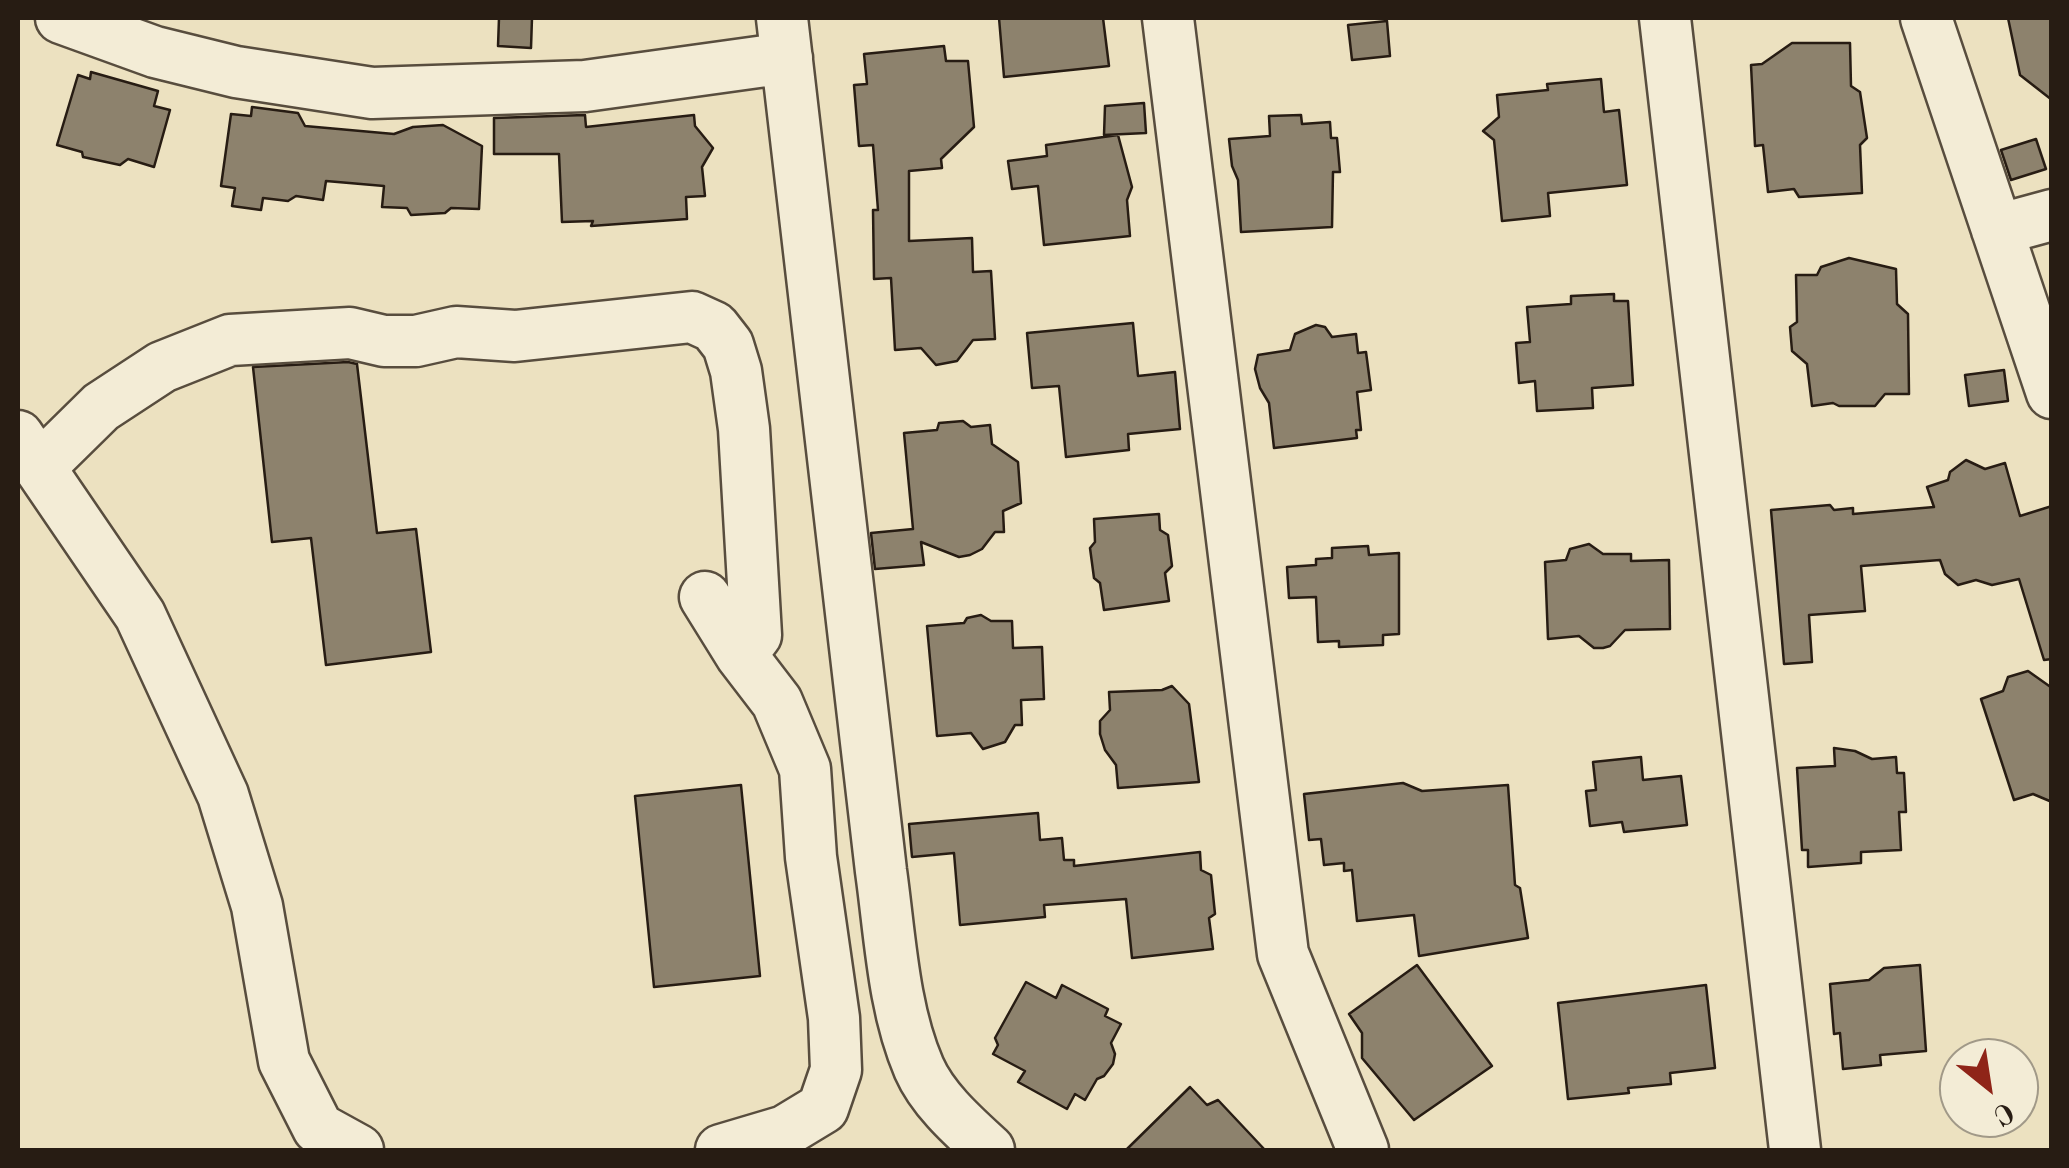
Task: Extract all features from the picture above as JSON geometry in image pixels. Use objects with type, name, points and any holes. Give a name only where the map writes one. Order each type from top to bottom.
[{"type":"lane","points":[[61,18],[155,52],[236,72],[372,93],[586,86],[785,38],[879,852],[900,1002],[920,1070],[954,1116],[989,1150]]},
{"type":"lane","points":[[1168,18],[1283,954],[1363,1150]]},
{"type":"lane","points":[[1665,18],[1795,1150]]},
{"type":"lane","points":[[1926,18],[2052,393]]},
{"type":"lane","points":[[1997,230],[2052,215]]},
{"type":"lane","points":[[358,1150],[318,1128],[284,1061],[257,906],[224,795],[140,616],[28,451],[162,367],[230,340],[350,333],[384,342],[416,341],[456,332],[515,336],[692,318],[714,327],[728,345],[736,371],[744,430],[756,618],[756,635],[741,655]]},
{"type":"lane","points":[[705,598],[777,702],[805,769],[811,857],[834,1018],[836,1070],[823,1108],[786,1132],[721,1150]]},
{"type":"building","points":[[499,18],[532,18],[531,48],[498,46]]},
{"type":"building","points":[[999,18],[1103,18],[1109,66],[1004,77]]},
{"type":"building","points":[[2008,18],[2052,18],[2052,100],[2020,75]]},
{"type":"building","points":[[1387,21],[1390,56],[1352,60],[1348,25]]},
{"type":"building","points":[[1792,43],[1850,43],[1851,86],[1860,92],[1867,138],[1860,145],[1862,193],[1799,197],[1794,189],[1768,192],[1763,145],[1755,146],[1751,65],[1762,64]]},
{"type":"building","points":[[944,46],[946,61],[968,61],[974,127],[941,159],[942,168],[909,171],[909,241],[972,238],[973,272],[991,271],[995,339],[973,340],[957,361],[936,365],[921,348],[895,350],[891,278],[874,279],[873,210],[878,210],[873,145],[859,146],[854,85],[867,84],[864,54]]},
{"type":"building","points":[[91,72],[158,91],[154,106],[170,110],[154,167],[128,159],[120,165],[83,157],[82,152],[57,145],[78,75],[90,79]]},
{"type":"building","points":[[1601,79],[1604,112],[1619,110],[1627,185],[1548,193],[1550,216],[1502,221],[1494,140],[1483,131],[1499,117],[1497,95],[1548,90],[1547,84]]},
{"type":"building","points":[[1144,103],[1146,133],[1104,135],[1105,106]]},
{"type":"building","points":[[252,107],[298,113],[305,126],[394,134],[413,127],[443,125],[482,146],[479,209],[451,208],[445,213],[411,215],[407,208],[382,207],[384,186],[326,181],[323,200],[296,196],[288,201],[263,198],[261,210],[232,206],[235,188],[221,186],[231,114],[251,116]]},
{"type":"building","points":[[585,115],[586,127],[694,115],[695,126],[713,148],[702,167],[705,196],[686,197],[687,219],[591,226],[593,221],[562,222],[559,154],[494,154],[494,118]]},
{"type":"building","points":[[1301,115],[1302,124],[1330,122],[1331,138],[1337,138],[1340,172],[1333,172],[1332,227],[1241,232],[1238,180],[1229,139],[1270,136],[1269,116]]},
{"type":"building","points":[[1118,135],[1132,187],[1127,200],[1130,236],[1044,245],[1038,186],[1012,189],[1008,161],[1047,156],[1046,145]]},
{"type":"building","points":[[2036,139],[2046,169],[2011,180],[2001,150]]},
{"type":"building","points":[[1849,258],[1896,269],[1897,304],[1908,314],[1909,394],[1885,394],[1875,406],[1812,406],[1807,364],[1792,351],[1790,327],[1797,322],[1796,275],[1817,275],[1821,267]]},
{"type":"building","points":[[1614,294],[1614,301],[1628,301],[1633,385],[1592,388],[1593,408],[1537,411],[1535,381],[1519,383],[1516,343],[1530,342],[1527,307],[1571,304],[1571,296]]},
{"type":"building","points":[[1133,323],[1138,376],[1175,372],[1180,429],[1128,434],[1129,450],[1066,457],[1059,386],[1032,388],[1027,333]]},
{"type":"building","points":[[1316,325],[1325,327],[1332,337],[1356,334],[1358,353],[1366,352],[1371,390],[1357,392],[1361,430],[1356,430],[1357,438],[1274,448],[1269,403],[1255,369],[1258,355],[1290,350],[1295,334]]},
{"type":"building","points":[[357,364],[377,533],[416,529],[431,652],[326,665],[311,538],[272,542],[253,367]]},
{"type":"building","points":[[2004,370],[2008,401],[1969,406],[1965,375]]},
{"type":"building","points":[[963,421],[971,427],[990,425],[992,444],[1018,462],[1021,503],[1003,511],[1004,532],[995,532],[982,549],[959,557],[921,542],[924,565],[875,569],[871,533],[913,529],[904,433],[937,430],[939,423]]},
{"type":"building","points":[[1966,460],[1985,469],[2005,463],[2020,516],[2052,506],[2052,659],[2044,660],[2019,579],[1992,585],[1976,580],[1958,585],[1945,574],[1940,560],[1861,566],[1865,611],[1809,615],[1812,662],[1784,664],[1771,510],[1830,505],[1834,510],[1853,508],[1853,514],[1934,507],[1927,487],[1948,480],[1950,472]]},
{"type":"building","points":[[1159,514],[1160,530],[1168,535],[1172,566],[1165,573],[1169,601],[1104,610],[1090,548],[1095,542],[1094,519]]},
{"type":"building","points":[[1589,544],[1603,554],[1631,554],[1631,561],[1669,560],[1670,629],[1625,630],[1603,648],[1594,648],[1579,636],[1548,639],[1545,562],[1566,560],[1570,549]]},
{"type":"building","points":[[1368,546],[1369,555],[1399,553],[1399,634],[1383,635],[1383,645],[1339,647],[1339,641],[1318,642],[1316,597],[1289,598],[1287,567],[1316,565],[1316,559],[1332,558],[1332,548]]},
{"type":"building","points":[[981,615],[991,621],[1012,621],[1013,648],[1042,647],[1044,699],[1021,700],[1022,725],[1015,725],[1005,742],[983,749],[971,733],[937,736],[927,626],[964,623],[967,618]]},
{"type":"building","points":[[2028,671],[2052,688],[2052,802],[2033,794],[2014,800],[1981,699],[2003,691],[2008,677]]},
{"type":"building","points":[[1172,686],[1189,704],[1199,782],[1118,788],[1116,765],[1100,734],[1100,721],[1110,710],[1109,692],[1162,690]]},
{"type":"building","points":[[1834,748],[1872,759],[1896,757],[1897,773],[1904,773],[1906,812],[1899,812],[1901,850],[1861,852],[1861,863],[1808,867],[1808,850],[1802,850],[1797,768],[1835,766]]},
{"type":"building","points":[[1641,757],[1643,780],[1681,776],[1687,825],[1624,832],[1622,822],[1590,826],[1586,791],[1596,790],[1593,762]]},
{"type":"building","points":[[1403,783],[1422,791],[1508,785],[1515,885],[1520,888],[1528,938],[1419,956],[1414,915],[1357,921],[1352,870],[1344,871],[1344,863],[1324,865],[1321,839],[1309,840],[1304,794]]},
{"type":"building","points":[[741,785],[760,976],[654,987],[635,796]]},
{"type":"building","points":[[1038,813],[1040,840],[1062,838],[1064,860],[1074,860],[1074,866],[1200,852],[1201,870],[1211,875],[1215,914],[1209,918],[1213,949],[1132,958],[1126,899],[1044,905],[1045,917],[960,925],[954,853],[912,857],[909,824]]},
{"type":"building","points":[[1417,965],[1492,1066],[1414,1120],[1362,1058],[1362,1033],[1349,1014]]},
{"type":"building","points":[[1920,965],[1926,1051],[1880,1055],[1881,1065],[1843,1069],[1840,1033],[1834,1034],[1830,984],[1869,980],[1884,968]]},
{"type":"building","points":[[1026,982],[1056,998],[1062,985],[1108,1009],[1105,1016],[1121,1024],[1111,1043],[1113,1064],[1097,1079],[1085,1100],[1075,1094],[1067,1109],[1018,1082],[1025,1071],[993,1054],[998,1045],[995,1038]]},
{"type":"building","points":[[1706,985],[1715,1068],[1670,1073],[1671,1084],[1628,1088],[1629,1093],[1568,1099],[1558,1003]]},
{"type":"building","points":[[1190,1087],[1207,1105],[1218,1100],[1265,1150],[1126,1150]]}]
